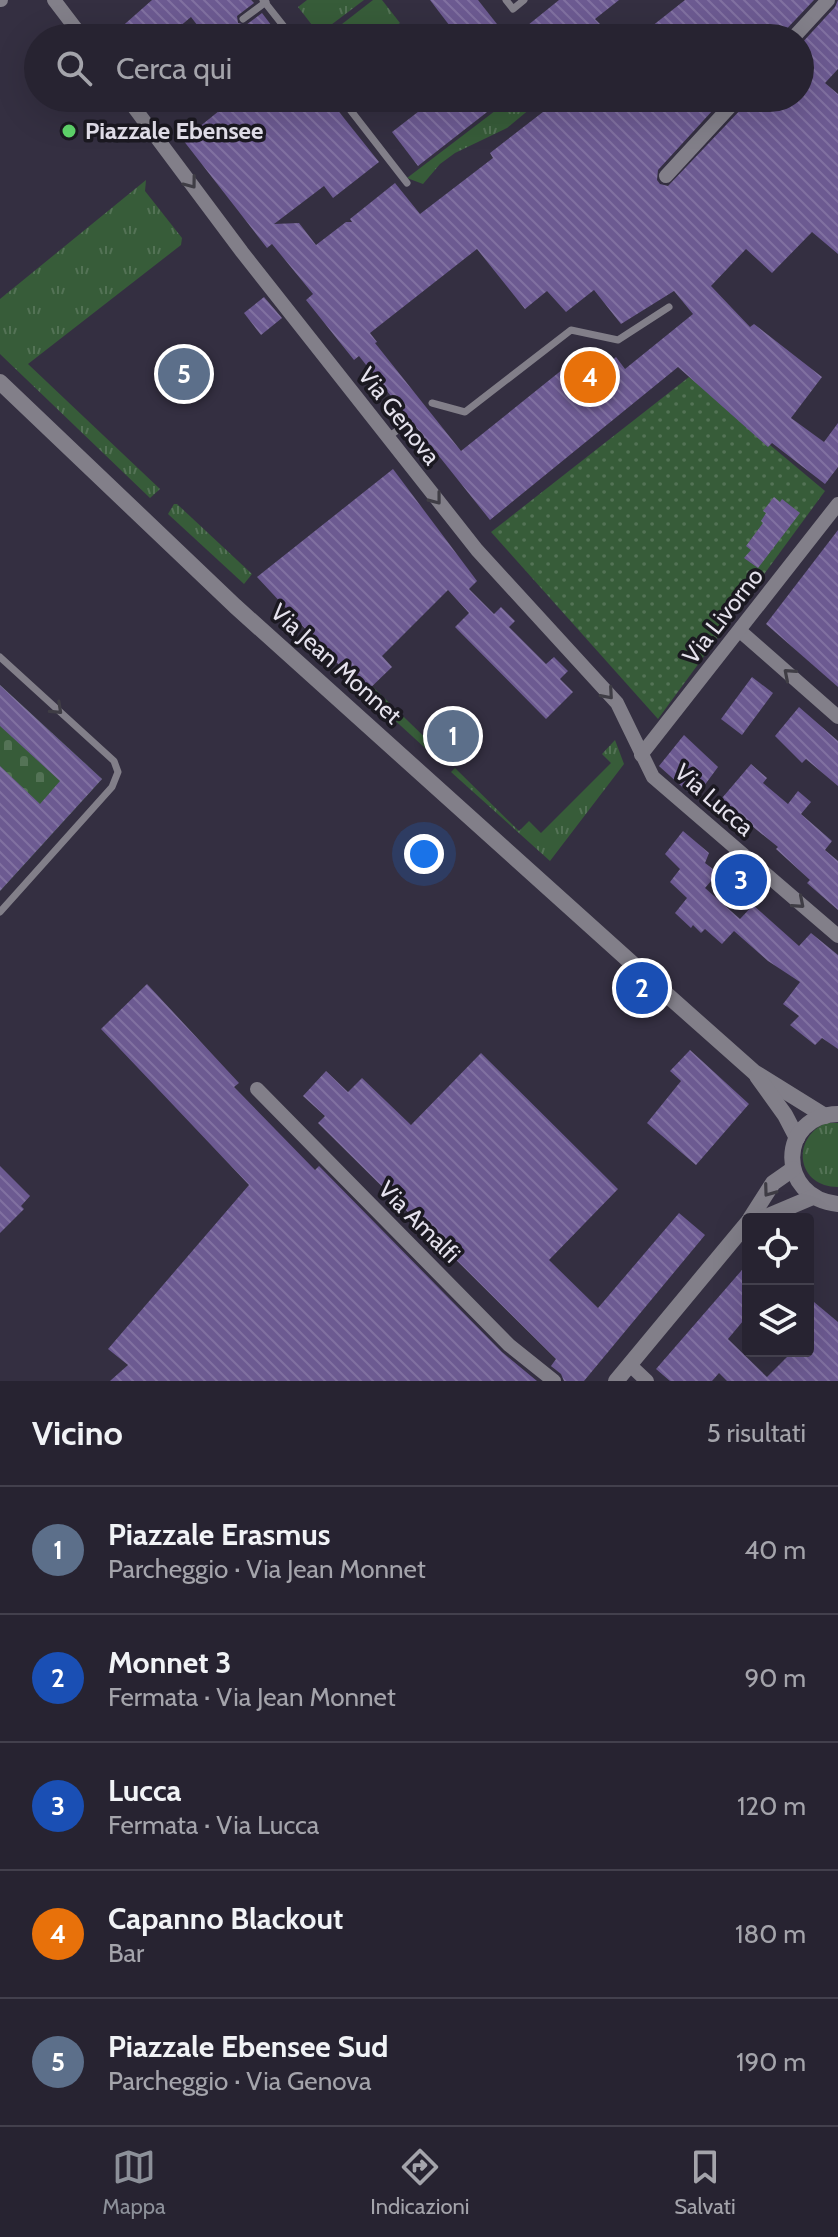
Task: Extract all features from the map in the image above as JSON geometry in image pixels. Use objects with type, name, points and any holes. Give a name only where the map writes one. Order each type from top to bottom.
[{"type":"street","points":[[54,0],[72,24]]},
{"type":"street","points":[[806,24],[828,0]]},
{"type":"street","name":"Via Genova","points":[[137,112],[242,252],[477,550],[617,703],[641,755]]},
{"type":"street","points":[[666,176],[725,112]]},
{"type":"street","name":"Via Jean Monnet","points":[[0,382],[235,606],[754,1072],[785,1115],[797,1138]]},
{"type":"street","name":"Via Livorno","points":[[641,755],[838,504]]},
{"type":"street","points":[[740,631],[838,717]]},
{"type":"street","name":"Via Lucca","points":[[641,755],[653,777],[838,936]]},
{"type":"street","name":"Via Jean Monnet","points":[[754,1072],[833,1112]]},
{"type":"street","name":"Via Amalfi","points":[[257,1089],[509,1345],[554,1381]]},
{"type":"street","points":[[833,1112],[813,1120],[797,1138],[792,1158],[797,1180],[813,1197],[838,1204]]},
{"type":"street","points":[[756,1213],[773,1183],[793,1169]]},
{"type":"street","points":[[773,1213],[813,1197]]},
{"type":"street","points":[[616,1381],[742,1233]]},
{"type":"street","points":[[630,1365],[647,1381]]},
{"type":"lane","points":[[506,0],[513,9],[524,0]]},
{"type":"lane","points":[[243,19],[265,1],[282,24]]},
{"type":"lane","points":[[354,112],[407,183]]},
{"type":"lane","points":[[432,403],[465,412],[571,330],[618,340],[669,307]]},
{"type":"lane","points":[[388,437],[405,425]]},
{"type":"lane","points":[[0,657],[114,761],[118,772],[112,787],[0,912]]},
{"type":"green space","points":[[307,0],[364,0],[332,24],[311,24],[298,7]]},
{"type":"green space","points":[[373,0],[382,0],[400,23],[399,24],[342,24]]},
{"type":"green space","points":[[494,112],[526,112],[507,128],[455,153],[440,164],[423,184],[407,178]]},
{"type":"green space","points":[[146,180],[145,191],[182,238],[181,245],[28,364],[160,489],[150,498],[0,354],[0,299]]},
{"type":"green space","points":[[689,377],[825,491],[658,719],[491,532]]},
{"type":"green space","points":[[174,504],[252,574],[244,584],[168,514]]},
{"type":"green space","points":[[0,685],[102,779],[0,891]]},
{"type":"green space","points":[[373,687],[442,754],[436,758],[366,694]]},
{"type":"green space","points":[[615,740],[624,764],[550,861],[451,772],[455,768],[519,831],[529,821],[541,833],[611,763],[602,754]]},
{"type":"green space","points":[[826,1123],[838,1123],[838,1187],[824,1185],[814,1179],[803,1161],[807,1140],[814,1130]]},
{"type":"building","points":[[152,0],[251,0],[254,3],[237,16],[238,23],[242,24],[196,24],[191,17],[183,24],[125,24]]},
{"type":"building","points":[[430,0],[478,0],[497,24],[448,24]]},
{"type":"building","points":[[559,0],[619,0],[595,19],[600,24],[529,24]]},
{"type":"building","points":[[685,0],[814,0],[791,24],[655,24]]},
{"type":"building","points":[[838,0],[838,69],[825,83],[838,94],[838,254],[812,232],[772,273],[746,249],[711,286],[750,327],[754,324],[822,377],[791,418],[824,442],[838,423],[838,467],[825,484],[772,443],[768,447],[678,367],[490,520],[359,356],[354,360],[306,300],[313,294],[272,244],[267,248],[183,140],[218,112],[339,112],[379,162],[333,198],[324,186],[274,224],[299,223],[316,245],[346,222],[352,222],[350,219],[395,183],[420,214],[493,158],[490,153],[543,112],[711,112],[658,170],[657,180],[668,186],[738,112],[814,112],[814,30]],"holes":[[[477,249],[525,309],[547,291],[566,312],[594,290],[621,324],[674,291],[693,314],[625,369],[616,357],[598,372],[583,353],[461,451],[370,333]]]},
{"type":"building","points":[[262,13],[270,24],[247,24]]},
{"type":"building","points":[[418,112],[487,112],[418,166],[392,132]]},
{"type":"building","points":[[264,297],[282,318],[261,335],[244,313]]},
{"type":"building","points":[[393,469],[477,581],[469,589],[494,614],[501,607],[515,621],[509,627],[546,664],[554,657],[568,671],[560,679],[573,692],[546,719],[455,627],[469,613],[448,590],[382,656],[392,667],[365,693],[257,577]]},
{"type":"building","points":[[774,497],[780,502],[782,499],[800,513],[758,568],[744,558],[751,550],[746,546],[763,523],[761,521],[766,513],[763,511]]},
{"type":"building","points":[[838,530],[838,687],[766,624]]},
{"type":"building","points":[[752,677],[773,693],[742,735],[721,719]]},
{"type":"building","points":[[0,685],[102,779],[0,891],[0,766],[40,804],[60,781],[0,726]]},
{"type":"building","points":[[799,707],[838,741],[838,786],[806,759],[802,763],[775,736]]},
{"type":"building","points":[[684,735],[718,767],[701,790],[696,785],[689,793],[659,766]]},
{"type":"building","points":[[751,764],[767,778],[763,783],[788,804],[798,791],[811,802],[801,814],[832,841],[825,850],[838,861],[838,910],[807,883],[810,880],[776,849],[778,847],[737,814],[734,818],[717,804]]},
{"type":"building","points":[[683,831],[709,853],[705,863],[718,873],[705,888],[740,919],[753,905],[799,946],[811,933],[838,955],[838,1049],[822,1038],[815,1045],[790,1025],[799,1016],[783,1004],[800,982],[768,961],[734,931],[722,944],[705,929],[701,933],[693,925],[691,928],[675,913],[687,898],[670,882],[680,869],[665,854]]},
{"type":"building","points":[[147,984],[239,1083],[234,1087],[315,1170],[319,1166],[502,1352],[537,1381],[110,1381],[128,1365],[108,1349],[249,1185],[101,1029]]},
{"type":"building","points":[[690,1050],[749,1104],[696,1165],[647,1123],[681,1081],[670,1071]]},
{"type":"building","points":[[481,1053],[618,1189],[549,1260],[598,1308],[679,1213],[705,1235],[584,1381],[564,1381],[551,1366],[556,1359],[318,1123],[325,1116],[303,1096],[326,1071],[348,1092],[362,1078],[411,1125]]},
{"type":"building","points":[[0,1166],[30,1196],[21,1206],[24,1209],[0,1233]]},
{"type":"building","points":[[742,1270],[742,1322],[728,1339],[742,1353],[742,1357],[746,1357],[767,1377],[787,1357],[814,1357],[814,1302],[838,1322],[838,1381],[727,1381],[719,1373],[712,1381],[670,1381],[656,1369]]},
{"type":"place","name":"Piazzale Ebensee","points":[[69,131]]},
{"type":"place","name":"Piazzale Ebensee Sud","points":[[184,374]]},
{"type":"place","name":"Capanno Blackout","points":[[590,377]]},
{"type":"place","name":"Piazzale Erasmus","points":[[453,736]]},
{"type":"place","name":"Lucca","points":[[741,880]]},
{"type":"place","name":"Monnet 3","points":[[642,988]]}]
